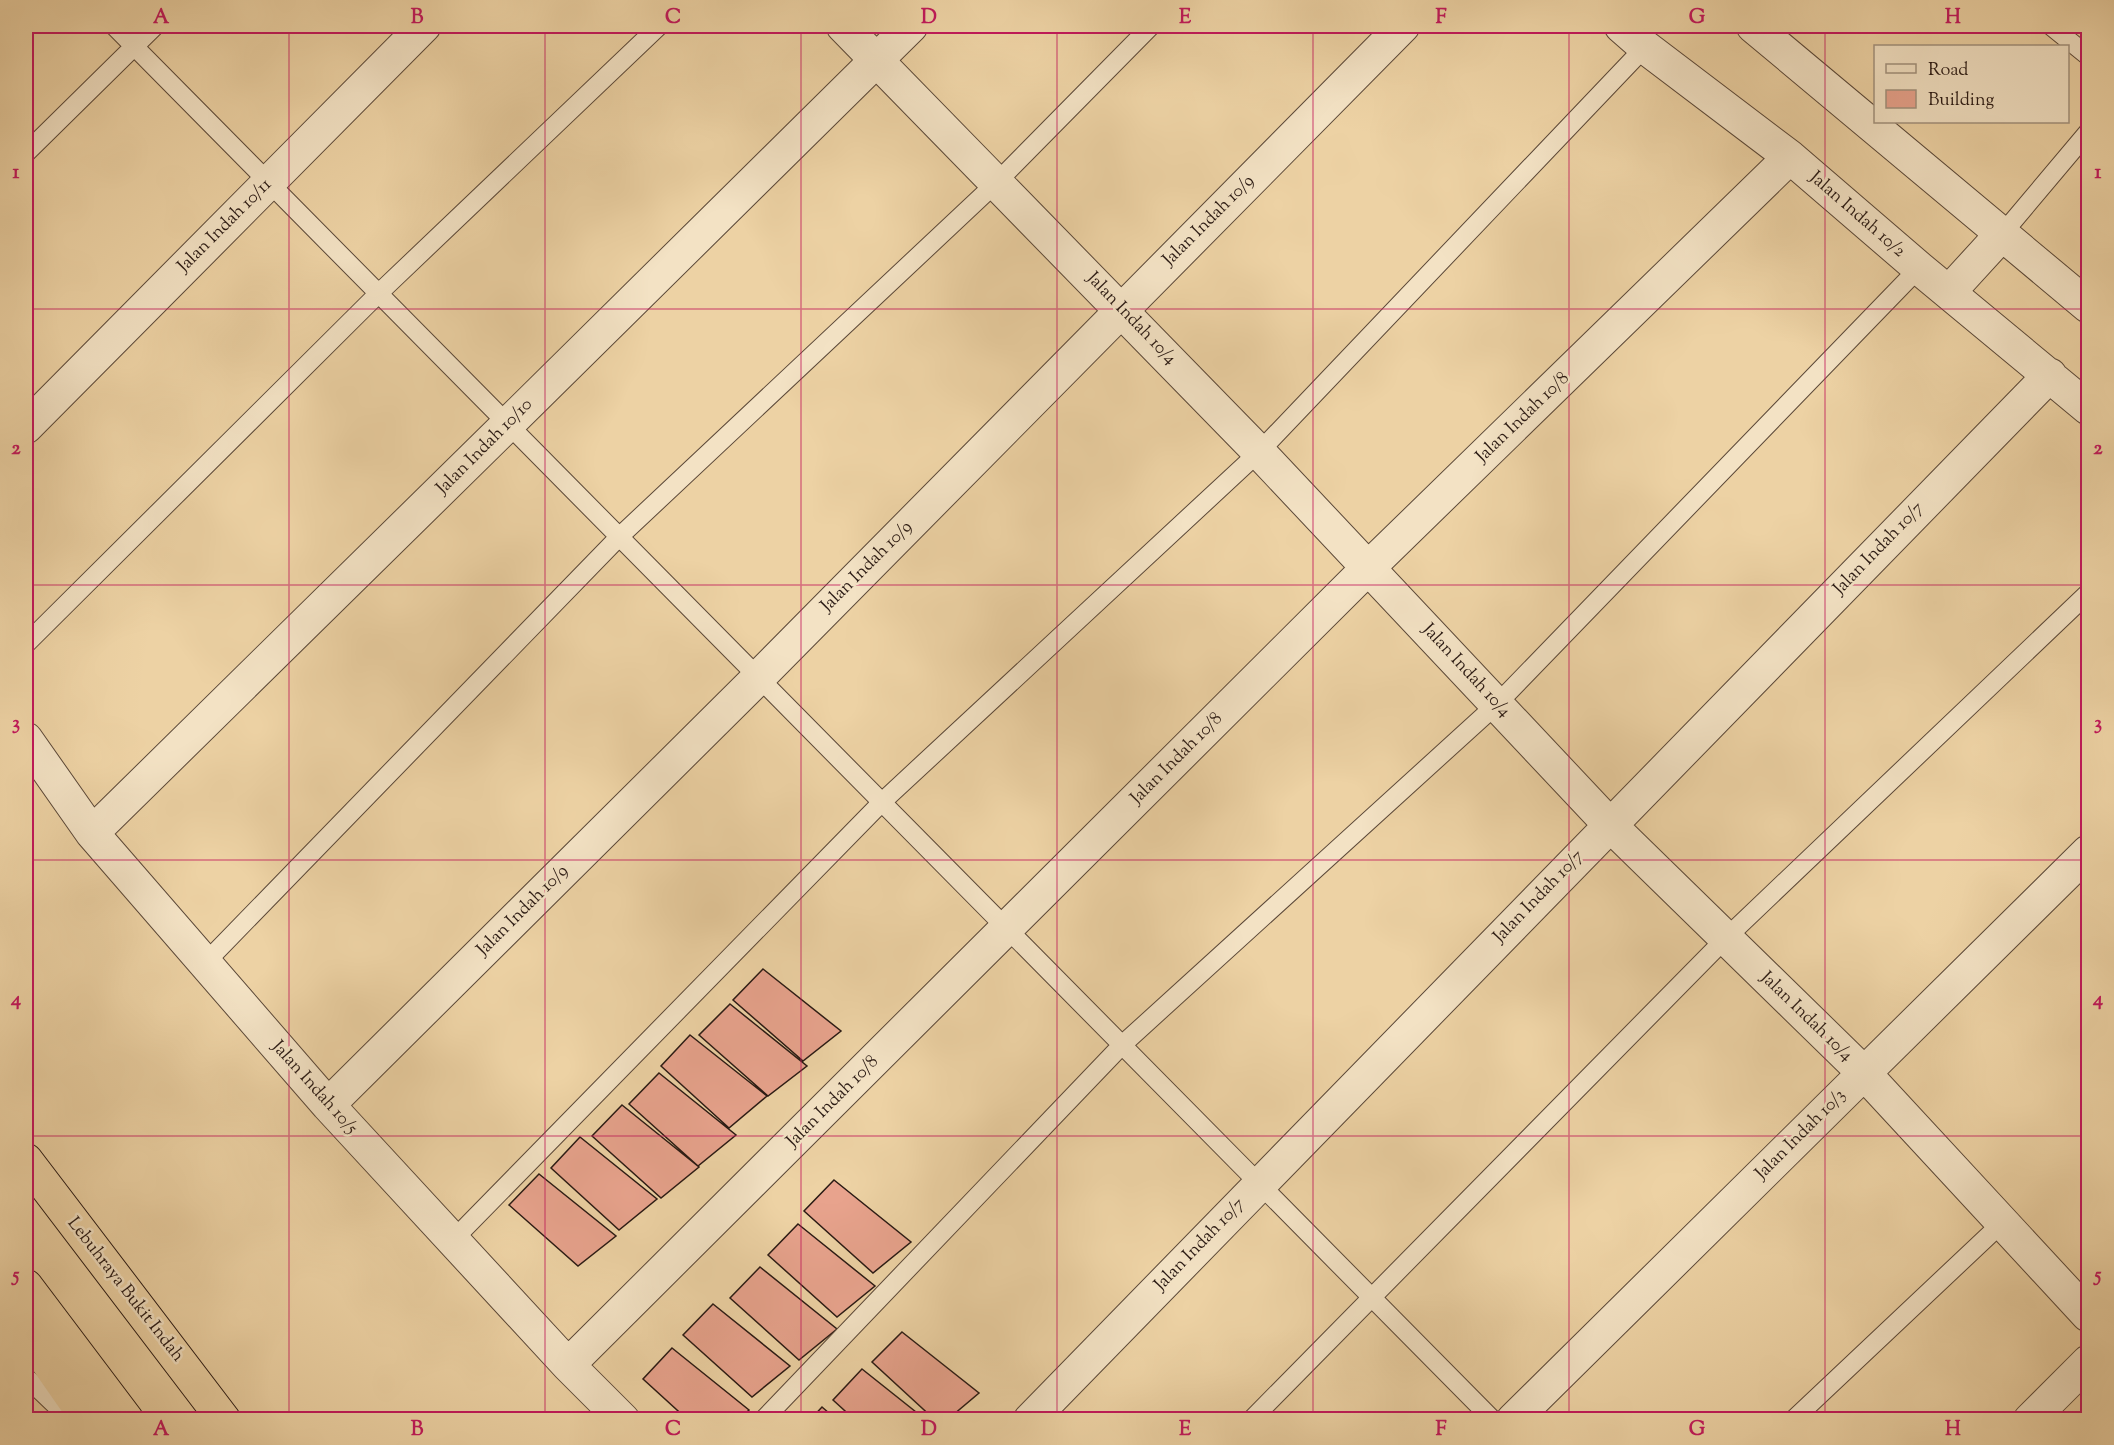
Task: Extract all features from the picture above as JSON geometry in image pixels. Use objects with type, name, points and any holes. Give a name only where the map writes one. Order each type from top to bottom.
[{"type":"highway","name":"Lebuhraya Bukit Indah","points":[[26,1160],[224,1419]]},
{"type":"highway","points":[[26,1286],[127,1419]]},
{"type":"highway","points":[[26,1324],[35,1344],[88,1419]]},
{"type":"street","name":"Jalan Indah 10/11","points":[[26,427],[424,26]]},
{"type":"street","name":"Jalan Indah 10/4","points":[[843,26],[1122,309],[1369,567],[1610,825],[1864,1073],[2088,1315]]},
{"type":"street","name":"Jalan Indah 10/10","points":[[92,833],[910,26]]},
{"type":"street","name":"Jalan Indah 10/9","points":[[328,1105],[759,677],[1403,26]]},
{"type":"street","name":"Jalan Indah 10/2","points":[[1621,26],[1645,47],[1790,157],[2088,408]]},
{"type":"street","points":[[1753,26],[2088,306]]},
{"type":"street","name":"Jalan Indah 10/8","points":[[568,1365],[1369,567],[1790,157]]},
{"type":"street","points":[[1948,292],[2003,233]]},
{"type":"street","name":"Jalan Indah 10/7","points":[[1030,1419],[2050,375]]},
{"type":"street","name":"Jalan Indah 10/5","points":[[26,739],[92,833],[328,1105],[568,1365],[623,1419]]},
{"type":"street","name":"Jalan Indah 10/3","points":[[1514,1419],[2088,852]]},
{"type":"street","points":[[2030,1419],[2088,1362]]},
{"type":"lane","points":[[114,26],[1493,1419]]},
{"type":"lane","points":[[26,153],[155,26]]},
{"type":"lane","points":[[26,644],[379,293],[659,26]]},
{"type":"lane","points":[[205,963],[619,537],[997,182],[1150,26]]},
{"type":"lane","points":[[2051,26],[2088,56]]},
{"type":"lane","points":[[453,1240],[882,802],[1259,452],[1645,47]]},
{"type":"lane","points":[[2003,233],[2088,132]]},
{"type":"lane","points":[[764,1419],[1122,1045],[1497,704],[1919,268]]},
{"type":"lane","points":[[1251,1419],[1726,938],[2088,593]]},
{"type":"lane","points":[[1793,1419],[2002,1222]]},
{"type":"lane","points":[[26,1377],[71,1419]]},
{"type":"building","points":[[763,969],[841,1031],[803,1061],[733,1000]]},
{"type":"building","points":[[730,1004],[807,1066],[768,1096],[699,1035]]},
{"type":"building","points":[[690,1035],[767,1096],[729,1128],[661,1066]]},
{"type":"building","points":[[659,1073],[736,1135],[698,1166],[629,1104]]},
{"type":"building","points":[[622,1105],[699,1167],[661,1198],[592,1136]]},
{"type":"building","points":[[580,1137],[657,1199],[619,1230],[551,1168]]},
{"type":"building","points":[[539,1174],[616,1236],[578,1266],[509,1205]]},
{"type":"building","points":[[834,1180],[911,1242],[873,1273],[804,1211]]},
{"type":"building","points":[[798,1224],[875,1286],[837,1317],[768,1255]]},
{"type":"building","points":[[760,1267],[837,1329],[799,1360],[730,1298]]},
{"type":"building","points":[[713,1304],[790,1366],[752,1397],[683,1335]]},
{"type":"building","points":[[902,1332],[979,1393],[947,1420],[935,1420],[872,1362]]},
{"type":"building","points":[[672,1348],[749,1410],[738,1420],[688,1420],[643,1379]]},
{"type":"building","points":[[862,1369],[926,1420],[855,1420],[833,1400]]},
{"type":"building","points":[[822,1407],[837,1420],[810,1420]]}]
